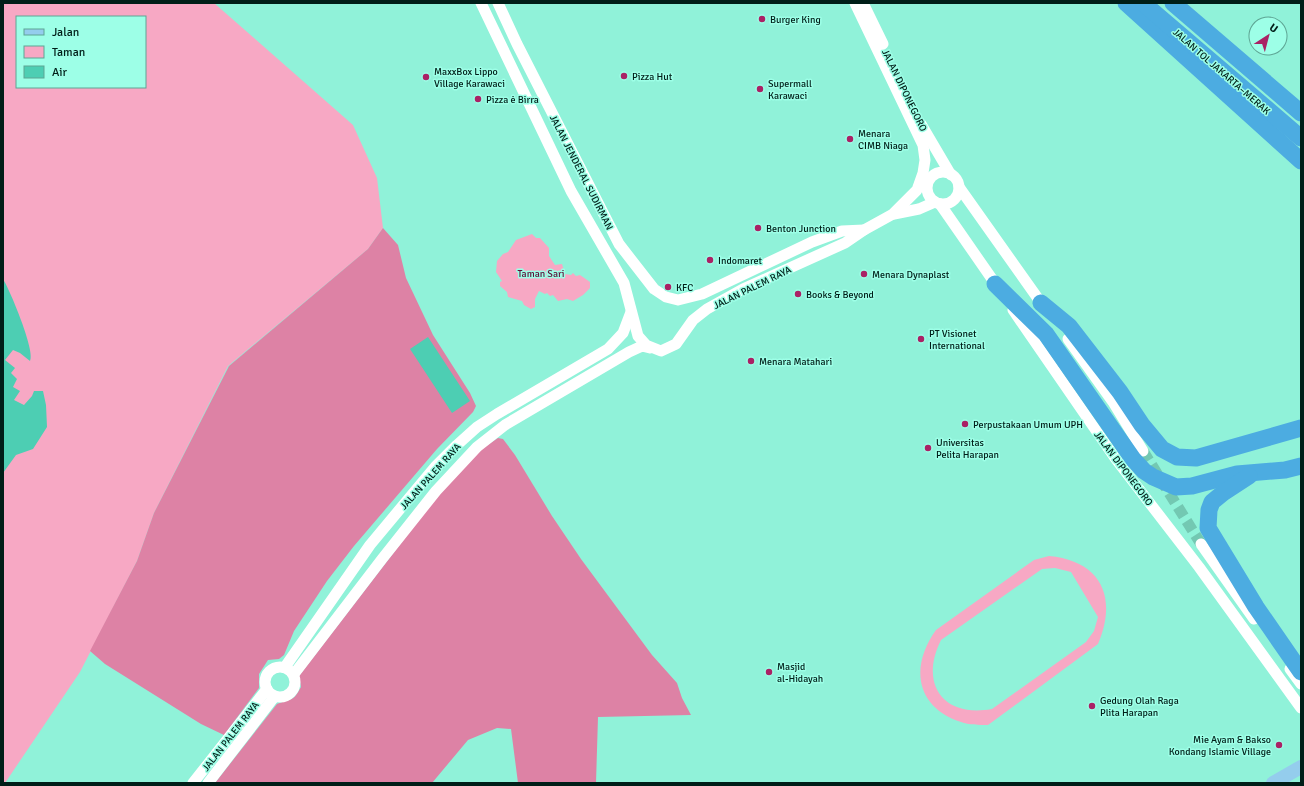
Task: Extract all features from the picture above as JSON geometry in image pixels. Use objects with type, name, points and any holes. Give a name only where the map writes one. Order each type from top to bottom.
[{"type":"highway","points":[[1126,3],[1301,161]]},
{"type":"highway","name":"JALAN TOL JAKARTA–MERAK","points":[[1144,3],[1301,138]]},
{"type":"highway","name":"JALAN TOL JAKARTA–MERAK","points":[[1173,3],[1301,113]]},
{"type":"highway","points":[[995,284],[1046,334],[1133,459],[1153,477],[1176,487],[1192,486],[1237,474],[1296,469]]},
{"type":"highway","points":[[1041,303],[1069,326],[1120,392],[1142,425],[1162,449],[1177,456],[1196,458],[1301,428]]},
{"type":"highway","points":[[1254,473],[1212,502],[1209,510],[1208,528],[1256,607],[1301,672]]},
{"type":"main road","points":[[1273,783],[1301,767]]},
{"type":"main road","points":[[1292,783],[1301,778]]},
{"type":"street","name":"JALAN JENDERAL SUDIRMAN","points":[[482,3],[571,191],[599,237],[624,283],[632,310]]},
{"type":"street","name":"JALAN JENDERAL SUDIRMAN","points":[[498,3],[517,44],[619,244],[654,289],[666,297],[678,300],[702,294]]},
{"type":"street","name":"JALAN DIPONEGORO","points":[[855,3],[923,145],[925,160],[923,173]]},
{"type":"street","name":"JALAN DIPONEGORO","points":[[863,3],[934,149],[951,175]]},
{"type":"street","points":[[515,74],[517,44]]},
{"type":"street","points":[[918,134],[934,149]]},
{"type":"street","points":[[959,187],[957,196],[949,203],[937,203],[928,195],[927,185],[929,180],[942,172],[955,178],[959,187],[1113,402],[1144,451]]},
{"type":"street","name":"JALAN PALEM RAYA","points":[[294,674],[426,504],[477,447],[505,425],[629,352],[642,346],[661,351],[670,348],[676,344],[685,330],[701,314],[743,289],[760,283],[845,244],[864,230],[893,214],[917,190],[923,173]]},
{"type":"street","points":[[593,195],[599,237]]},
{"type":"street","name":"JALAN DIPONEGORO","points":[[937,203],[1115,458],[1199,567],[1301,708]]},
{"type":"street","name":"JALAN PALEM RAYA","points":[[893,214],[919,209],[937,203]]},
{"type":"street","name":"JALAN PALEM RAYA","points":[[702,294],[783,256],[842,231],[864,230]]},
{"type":"street","points":[[760,283],[783,256]]},
{"type":"street","points":[[632,310],[638,336],[650,348]]},
{"type":"street","name":"JALAN PALEM RAYA","points":[[285,667],[370,545],[435,467],[477,427],[608,349],[623,333],[632,310]]},
{"type":"street","points":[[1201,544],[1301,684]]},
{"type":"street","points":[[275,667],[285,667],[294,674],[296,686],[293,692],[283,697],[271,692],[265,680],[268,673],[275,667]]},
{"type":"street","name":"JALAN PALEM RAYA","points":[[193,783],[271,692]]},
{"type":"street","name":"JALAN PALEM RAYA","points":[[208,783],[271,692]]},
{"type":"green space","points":[[3,3],[214,3],[353,125],[377,178],[383,228],[368,249],[228,366],[154,513],[137,561],[80,672],[5,783],[3,783]]},
{"type":"green space","name":"Taman Sari","points":[[532,234],[536,238],[540,238],[549,248],[549,256],[555,265],[562,264],[565,274],[571,275],[573,273],[576,276],[580,275],[590,282],[590,288],[583,295],[573,301],[567,299],[558,301],[553,295],[550,296],[547,293],[545,294],[539,291],[535,299],[535,307],[531,309],[524,305],[522,301],[508,297],[507,292],[500,286],[500,282],[502,281],[496,272],[497,261],[503,254],[508,252],[516,240]]},
{"type":"green space","points":[[1049,556],[1067,559],[1081,565],[1093,574],[1100,584],[1105,597],[1106,611],[1104,627],[1098,644],[988,725],[964,723],[946,715],[934,706],[926,696],[922,684],[920,671],[922,657],[928,644],[936,630],[1034,560]],"holes":[[[1055,568],[1071,572],[1098,617],[1094,631],[1086,642],[992,709],[975,710],[960,708],[949,703],[940,694],[935,684],[933,671],[935,656],[941,640],[1042,569]]]},
{"type":"shaded area","points":[[383,228],[398,245],[406,278],[433,335],[470,393],[476,406],[473,412],[437,449],[354,546],[327,581],[294,631],[284,655],[279,659],[268,660],[259,674],[259,688],[224,735],[201,724],[105,664],[90,651],[137,561],[154,513],[229,366],[368,249]]},
{"type":"shaded area","points":[[498,438],[503,439],[515,455],[552,516],[581,559],[652,655],[677,683],[682,698],[691,715],[598,717],[596,783],[518,783],[511,729],[497,728],[468,740],[432,783],[215,783],[277,704],[292,699],[296,695],[301,687],[299,676],[438,495],[480,450]]},
{"type":"water","points":[[3,279],[11,295],[26,334],[31,355],[30,361],[20,353],[13,350],[5,360],[15,368],[11,373],[17,379],[13,387],[20,391],[14,400],[24,405],[32,396],[34,391],[43,391],[46,405],[47,427],[33,449],[16,455],[3,473]]},
{"type":"water","points":[[428,337],[470,401],[452,413],[410,349]]},
{"type":"tunnel","points":[[1143,451],[1201,544]]},
{"type":"place","name":"Burger King","points":[[762,19]]},
{"type":"place","name":"Pizza Hut","points":[[624,76]]},
{"type":"place","name":"MaxxBox Lippo Village Karawaci","points":[[426,77]]},
{"type":"place","name":"Supermall Karawaci","points":[[760,89]]},
{"type":"place","name":"Pizza ė Birra","points":[[478,99]]},
{"type":"place","name":"Menara CIMB Niaga","points":[[850,139]]},
{"type":"place","name":"Benton Junction","points":[[758,228]]},
{"type":"place","name":"Indomaret","points":[[710,260]]},
{"type":"place","name":"Menara Dynaplast","points":[[864,274]]},
{"type":"place","name":"KFC","points":[[668,287]]},
{"type":"place","name":"Books & Beyond","points":[[798,294]]},
{"type":"place","name":"PT Visionet International","points":[[921,339]]},
{"type":"place","name":"Menara Matahari","points":[[751,361]]},
{"type":"place","name":"Perpustakaan Umum UPH","points":[[965,424]]},
{"type":"place","name":"Universitas Pelita Harapan","points":[[928,448]]},
{"type":"place","name":"Masjid al-Hidayah","points":[[769,672]]},
{"type":"place","name":"Gedung Olah Raga Plita Harapan","points":[[1092,706]]},
{"type":"place","name":"Mie Ayam & Bakso Kondang Islamic Village","points":[[1279,745]]}]
